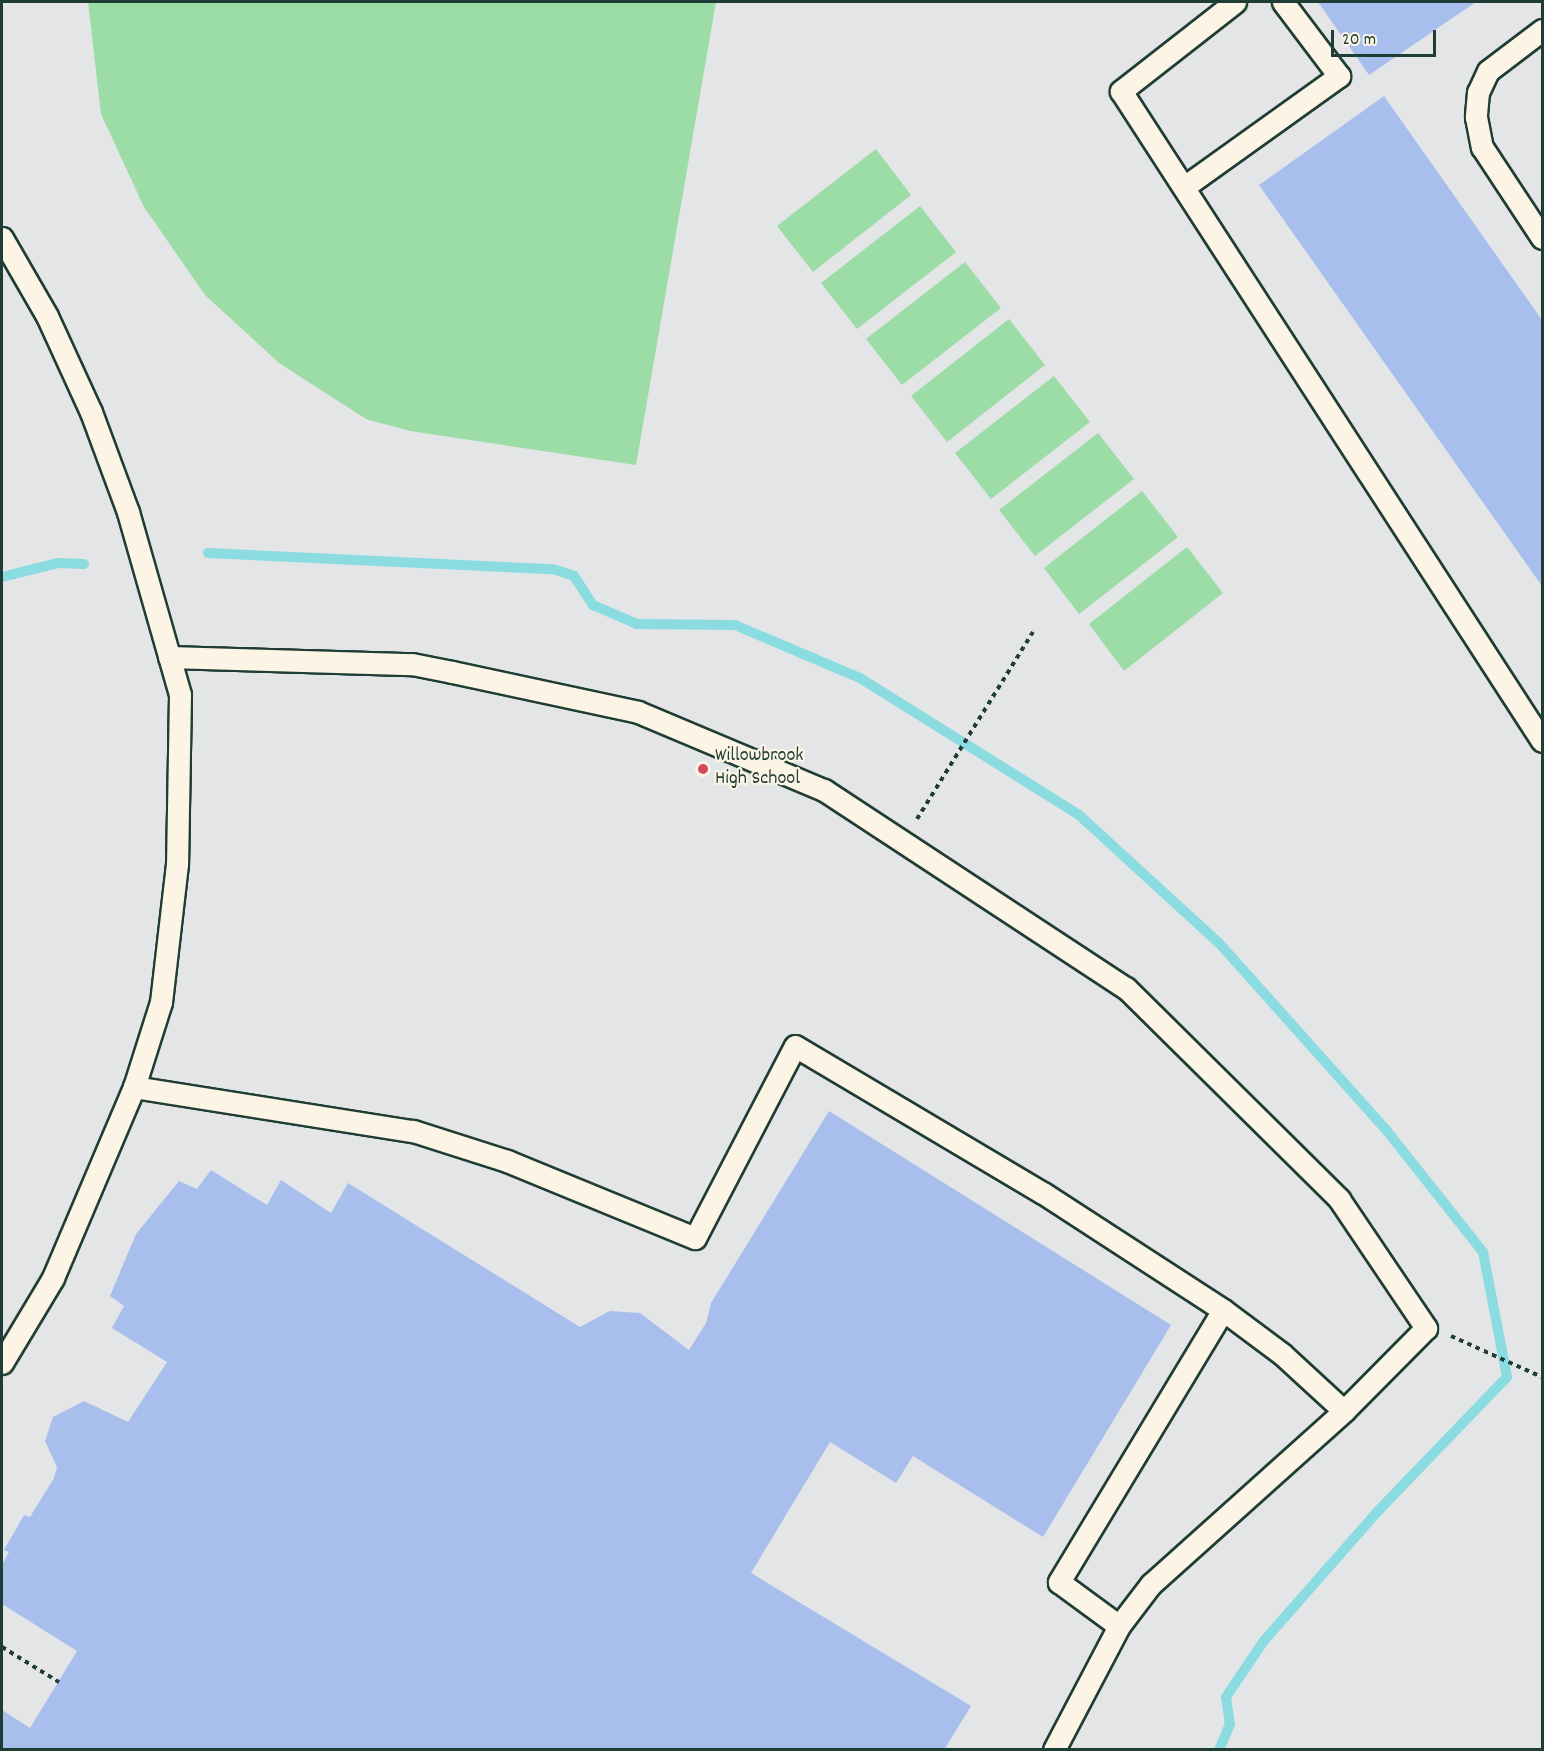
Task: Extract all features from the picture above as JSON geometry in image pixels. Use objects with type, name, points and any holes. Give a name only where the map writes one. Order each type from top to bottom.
[{"type":"lane","points":[[1235,2],[1121,91],[1542,741]]},
{"type":"lane","points":[[1184,187],[1339,76],[1283,2]]},
{"type":"lane","points":[[1542,30],[1488,71],[1478,92],[1476,117],[1482,147],[1542,238]]},
{"type":"lane","points":[[2,238],[47,315],[91,412],[128,512],[180,695],[177,864],[161,1002],[134,1087],[52,1278],[2,1363]]},
{"type":"lane","points":[[169,657],[412,664],[638,712],[824,790],[904,840],[1126,988],[1339,1199],[1426,1328],[1344,1412],[1151,1584],[1119,1626],[1054,1749]]},
{"type":"lane","points":[[134,1087],[413,1131],[507,1161],[695,1238],[795,1046],[1053,1199],[1224,1310],[1344,1412]]},
{"type":"lane","points":[[1119,1626],[1059,1582],[1224,1310]]},
{"type":"path","points":[[904,840],[1033,632]]},
{"type":"path","points":[[1479,1345],[1542,1377]]},
{"type":"path","points":[[2,1647],[58,1682]]},
{"type":"shaded area","name":"Willowbrook High School","points":[[2,2],[1542,2],[1542,1749],[2,1750]]},
{"type":"green space","points":[[88,2],[716,2],[636,465],[410,431],[366,419],[279,363],[205,295],[144,207],[101,114]]},
{"type":"green space","points":[[876,149],[911,195],[813,272],[777,226]]},
{"type":"green space","points":[[920,206],[956,252],[857,329],[821,283]]},
{"type":"green space","points":[[965,262],[1001,308],[902,385],[866,339]]},
{"type":"green space","points":[[1009,319],[1045,365],[947,442],[911,396]]},
{"type":"green space","points":[[1054,376],[1090,422],[991,499],[955,453]]},
{"type":"green space","points":[[1098,433],[1134,479],[1035,556],[999,510]]},
{"type":"green space","points":[[1142,491],[1178,537],[1079,614],[1044,568]]},
{"type":"green space","points":[[1187,547],[1223,593],[1124,671],[1089,624]]},
{"type":"building","points":[[1318,2],[1476,2],[1369,75]]},
{"type":"building","points":[[1384,96],[1542,320],[1542,586],[1259,185]]},
{"type":"building","points":[[829,1111],[1171,1325],[1043,1537],[913,1456],[896,1483],[830,1442],[751,1573],[971,1706],[944,1750],[2,1750],[2,1710],[30,1728],[77,1651],[2,1604],[2,1565],[9,1552],[4,1550],[24,1515],[30,1517],[54,1478],[57,1467],[45,1441],[53,1417],[84,1401],[128,1422],[167,1362],[112,1328],[124,1306],[110,1296],[136,1234],[179,1181],[197,1189],[211,1170],[267,1205],[281,1180],[331,1213],[348,1183],[580,1327],[610,1311],[640,1313],[689,1350],[706,1323],[711,1303]]},
{"type":"waterway","points":[[208,553],[553,569],[574,576],[593,605],[637,624],[735,625],[860,678],[1078,814],[1219,943],[1387,1131],[1483,1252],[1507,1377],[1378,1511],[1263,1642],[1226,1697],[1230,1724],[1219,1750]]},
{"type":"waterway","points":[[2,577],[58,563],[84,564]]},
{"type":"place","name":"Willowbrook High School","points":[[703,769]]}]
